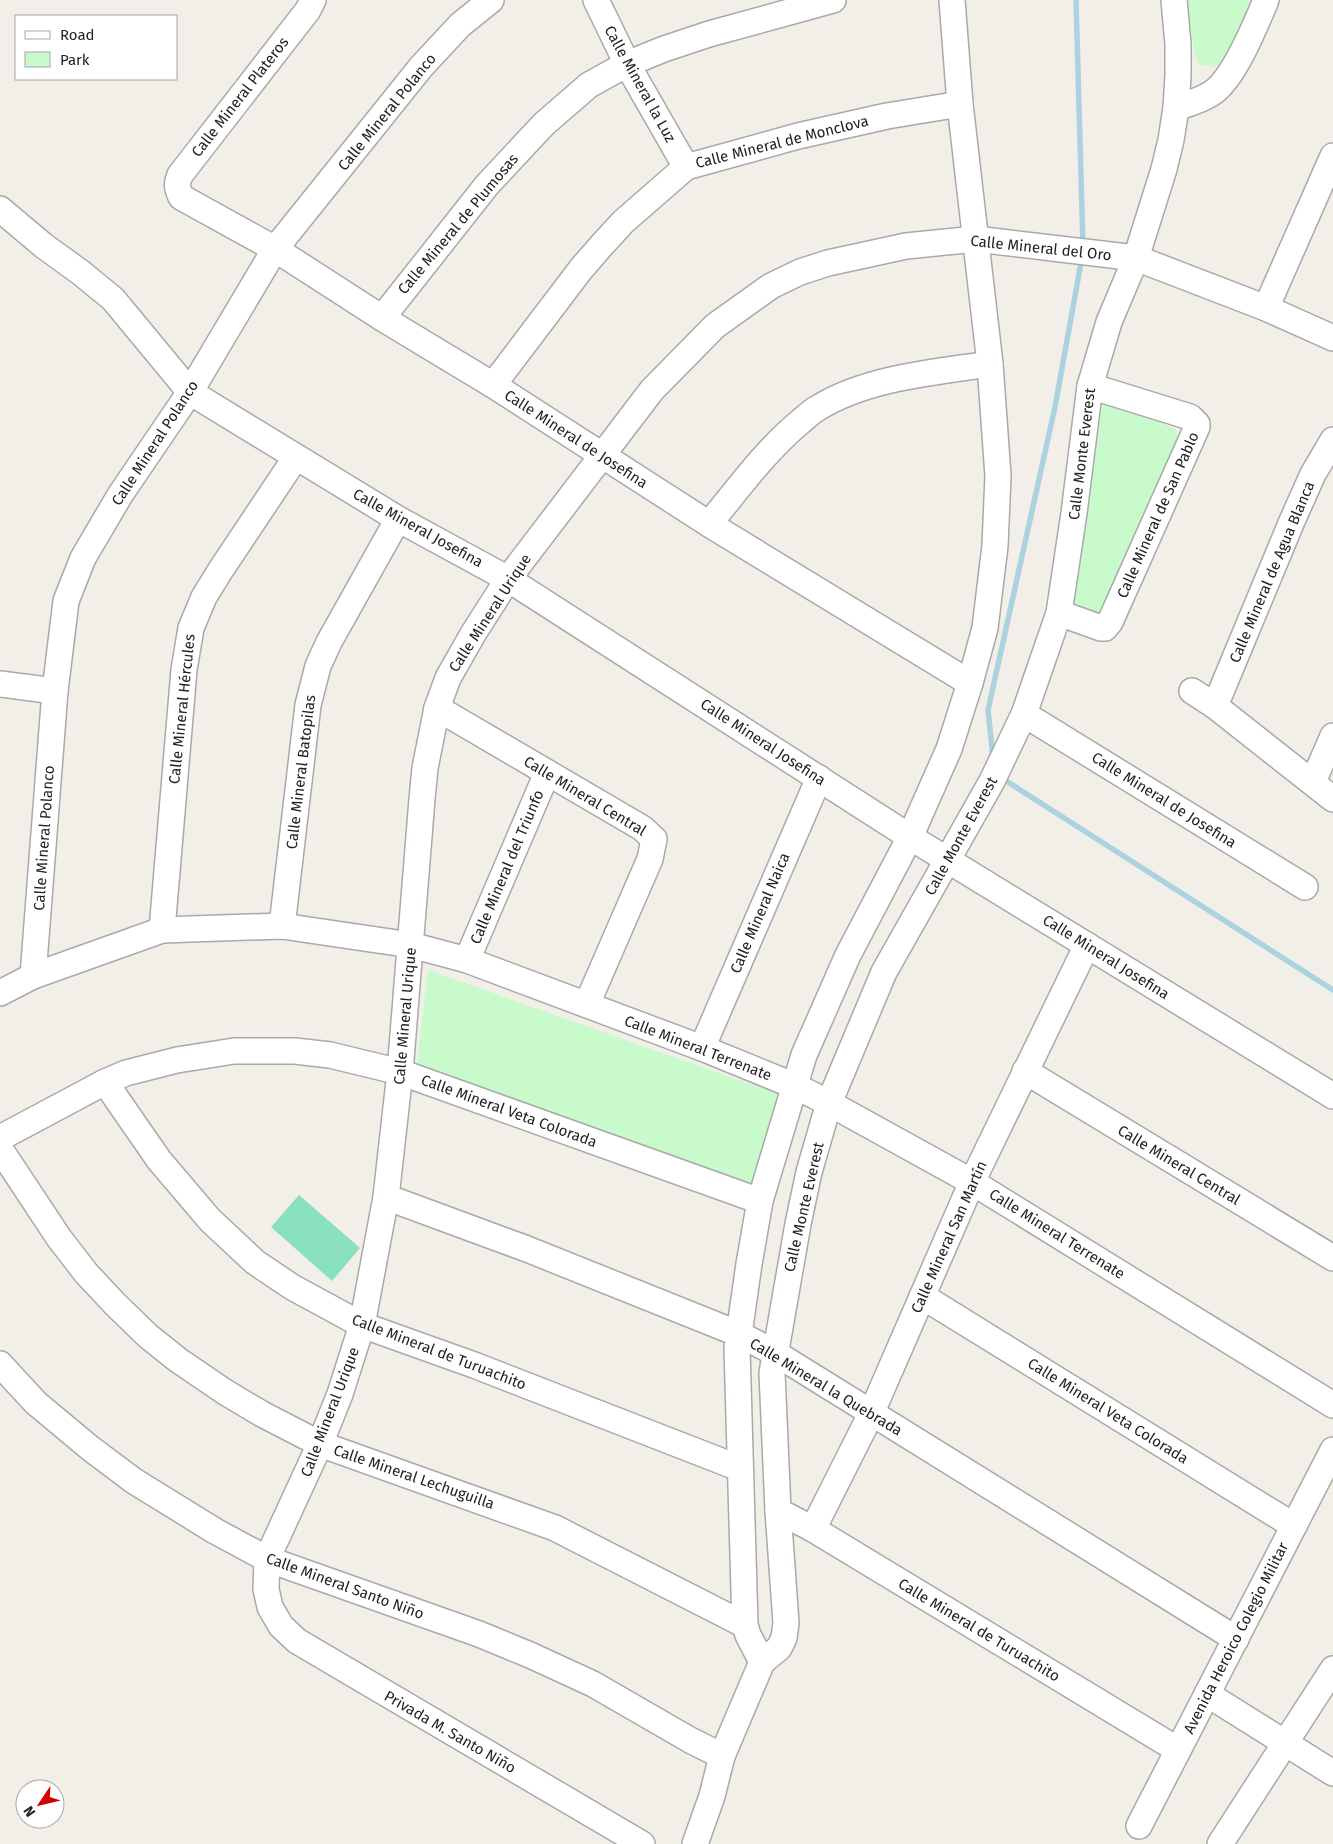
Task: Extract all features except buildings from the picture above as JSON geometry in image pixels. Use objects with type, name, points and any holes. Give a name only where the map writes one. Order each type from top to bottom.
[{"type":"street","name":"Calle Mineral Plateros","points":[[181,197],[176,182],[180,175],[308,10],[313,0]]},
{"type":"street","points":[[457,0],[460,25]]},
{"type":"street","name":"Calle Mineral Polanco","points":[[33,976],[55,690],[66,601],[83,558],[120,495],[190,392],[275,249],[421,67],[460,25],[491,0]]},
{"type":"street","name":"Calle Mineral la Luz","points":[[596,0],[627,64],[686,167]]},
{"type":"street","name":"Calle Mineral de Plumosas","points":[[382,318],[487,185],[544,124],[588,86],[627,64],[709,34],[833,0]]},
{"type":"street","points":[[762,1662],[745,1625],[737,1348],[748,1264],[760,1201],[804,1055],[848,955],[910,837],[949,749],[985,628],[995,546],[998,476],[990,364],[960,104],[952,0]]},
{"type":"street","name":"Calle Monte Everest","points":[[695,1844],[712,1796],[722,1756],[762,1662],[779,1648],[784,1638],[786,1623],[778,1511],[772,1373],[798,1224],[810,1172],[829,1102],[884,972],[996,773],[1024,714],[1059,613],[1090,386],[1109,322],[1136,258],[1164,169],[1176,108],[1178,44],[1174,0]]},
{"type":"street","points":[[1176,108],[1213,93],[1225,80],[1250,39],[1266,0]]},
{"type":"street","name":"Calle Mineral de Monclova","points":[[494,385],[600,246],[623,222],[686,167],[798,136],[887,116],[960,104]]},
{"type":"street","points":[[1266,308],[1333,156]]},
{"type":"street","name":"Calle Mineral de Josefina","points":[[181,197],[275,249],[382,318],[494,385],[710,524],[970,683]]},
{"type":"street","name":"Calle Mineral Josefina","points":[[0,208],[44,246],[113,299],[190,392],[398,519],[508,579],[910,837],[1333,1096]]},
{"type":"street","name":"Calle Mineral del Oro","points":[[602,456],[652,390],[691,349],[715,326],[771,286],[800,272],[828,263],[906,246],[976,239],[1136,258],[1266,308],[1333,338]]},
{"type":"street","points":[[710,524],[766,455],[786,434],[818,408],[851,393],[906,376],[990,364]]},
{"type":"street","name":"Calle Mineral de San Pablo","points":[[1059,613],[1105,628],[1110,622],[1196,433],[1197,424],[1194,420],[1184,415],[1090,386]]},
{"type":"street","name":"Calle Mineral de Agua Blanca","points":[[1215,706],[1323,479],[1333,440]]},
{"type":"street","name":"Calle Mineral Urique","points":[[270,1607],[266,1589],[267,1559],[320,1444],[340,1394],[362,1325],[386,1197],[400,1072],[422,799],[437,708],[448,678],[508,579],[602,456]]},
{"type":"street","name":"Calle Mineral Hércules","points":[[162,930],[184,670],[191,628],[204,597],[296,457]]},
{"type":"street","name":"Calle Mineral Batopilas","points":[[282,926],[308,706],[318,666],[329,642],[398,519]]},
{"type":"street","points":[[0,684],[55,690]]},
{"type":"street","points":[[1192,691],[1215,706],[1333,799]]},
{"type":"street","name":"Calle Mineral Central","points":[[437,708],[642,828],[654,839],[650,858],[586,1004]]},
{"type":"street","name":"Calle Mineral de Josefina","points":[[1024,714],[1305,886]]},
{"type":"street","points":[[1313,782],[1333,736]]},
{"type":"street","name":"Calle Mineral del Triunfo","points":[[467,960],[547,773]]},
{"type":"street","name":"Calle Mineral Naica","points":[[702,1048],[819,778]]},
{"type":"street","name":"Calle Mineral Terrenate","points":[[0,993],[33,976],[162,930],[282,926],[411,945],[467,960],[586,1004],[644,1028],[702,1048],[829,1102],[972,1182],[1333,1405]]},
{"type":"street","name":"Calle Mineral San Martín","points":[[813,1530],[871,1414],[972,1182],[1087,945]]},
{"type":"street","name":"Calle Mineral Veta Colorada","points":[[0,1138],[105,1082],[126,1073],[176,1060],[243,1050],[295,1051],[330,1056],[400,1072],[760,1201]]},
{"type":"street","name":"Calle Mineral Central","points":[[1025,1071],[1333,1258]]},
{"type":"street","name":"Calle Mineral de Turuachito","points":[[105,1082],[159,1160],[210,1220],[256,1262],[292,1288],[362,1325],[474,1365],[739,1468]]},
{"type":"street","name":"Calle Mineral Lechuguilla","points":[[0,1149],[59,1238],[86,1273],[148,1336],[178,1360],[225,1392],[262,1414],[320,1444],[555,1528],[745,1625]]},
{"type":"street","name":"Calle Mineral la Quebrada","points":[[386,1197],[527,1249],[739,1334],[776,1354],[1236,1639]]},
{"type":"street","name":"Calle Mineral Veta Colorada","points":[[922,1296],[1294,1526]]},
{"type":"street","name":"Calle Mineral Santo Niño","points":[[0,1364],[36,1403],[90,1448],[134,1481],[215,1531],[267,1559],[479,1634],[530,1655],[593,1684],[690,1740],[722,1756]]},
{"type":"street","name":"Avenida Heroico Colegio Militar","points":[[1139,1826],[1333,1450]]},
{"type":"street","name":"Calle Mineral de Turuachito","points":[[778,1511],[813,1530],[1178,1750]]},
{"type":"street","name":"Privada M. Santo Niño","points":[[270,1607],[281,1626],[297,1641],[642,1844]]},
{"type":"street","points":[[1220,1844],[1333,1670]]},
{"type":"street","points":[[1207,1694],[1333,1773]]},
{"type":"green space","points":[[1187,0],[1253,0],[1229,55],[1217,67],[1200,65],[1195,56]]},
{"type":"green space","points":[[1110,402],[1176,429],[1177,444],[1104,610],[1092,615],[1080,612],[1074,602],[1102,407]]},
{"type":"green space","points":[[428,970],[778,1094],[750,1187],[417,1063]]},
{"type":"green space","points":[[299,1195],[360,1248],[332,1281],[271,1227]]},
{"type":"waterway","points":[[1076,0],[1083,246]]},
{"type":"waterway","points":[[993,758],[988,710],[1055,407],[1082,257]]},
{"type":"waterway","points":[[1000,777],[1333,990]]}]
